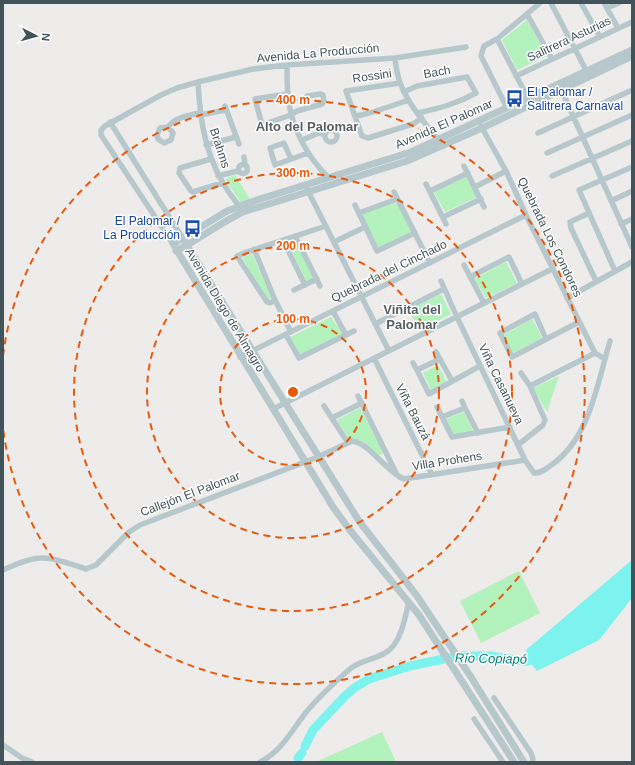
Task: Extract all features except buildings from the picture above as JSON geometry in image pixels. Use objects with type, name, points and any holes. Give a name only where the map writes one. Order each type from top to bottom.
[{"type":"street","points":[[507,108],[481,56],[484,46],[497,38],[540,3]]},
{"type":"street","points":[[551,3],[588,74]]},
{"type":"street","points":[[581,3],[600,37]]},
{"type":"street","points":[[618,28],[606,6],[619,3]]},
{"type":"street","points":[[527,14],[552,59]]},
{"type":"street","name":"Salitrera Asturias","points":[[516,76],[632,22]]},
{"type":"street","points":[[497,38],[528,98]]},
{"type":"street","name":"Avenida La Producción","points":[[110,122],[177,88],[253,69],[287,65],[395,58],[466,47]]},
{"type":"street","name":"Avenida El Palomar","points":[[175,248],[185,242],[216,217],[307,188],[407,161],[480,124],[561,89],[632,50]]},
{"type":"street","name":"Avenida El Palomar","points":[[480,124],[507,108],[528,98],[632,56]]},
{"type":"street","points":[[395,58],[400,84],[404,92],[441,143]]},
{"type":"street","points":[[287,65],[287,94],[295,127],[308,153],[318,167],[329,178]]},
{"type":"street","name":"Bach","points":[[404,92],[417,86],[467,77],[476,92],[460,101],[420,116]]},
{"type":"street","name":"Brahms","points":[[198,82],[200,114],[210,159],[222,183],[242,209]]},
{"type":"street","name":"Rossini","points":[[356,116],[346,91],[400,84]]},
{"type":"street","points":[[561,89],[632,248]]},
{"type":"street","points":[[538,133],[632,90]]},
{"type":"street","points":[[287,94],[256,98],[254,101],[262,125],[306,108]]},
{"type":"street","points":[[409,100],[356,116],[362,136],[368,138],[413,124],[420,116]]},
{"type":"street","points":[[168,127],[171,122],[175,120],[226,108],[239,144]]},
{"type":"street","points":[[547,153],[632,115]]},
{"type":"street","name":"Avenida Diego de Almagro","points":[[514,762],[438,642],[409,602],[344,523],[305,462],[175,248],[101,135],[102,128],[110,122],[355,516],[404,578],[471,677],[524,762]]},
{"type":"street","name":"Quebrada Los Condores","points":[[480,124],[506,171],[552,269],[594,353]]},
{"type":"street","points":[[302,140],[318,133],[325,135]]},
{"type":"street","points":[[206,145],[236,137]]},
{"type":"street","points":[[552,176],[632,141]]},
{"type":"street","name":"Avenida El Palomar","points":[[307,188],[329,178],[441,143]]},
{"type":"street","points":[[291,159],[308,153]]},
{"type":"street","points":[[218,176],[238,170],[241,173],[246,172],[247,167],[244,157]]},
{"type":"street","points":[[210,159],[180,168],[179,173],[193,192],[222,183]]},
{"type":"street","points":[[464,166],[484,206]]},
{"type":"street","points":[[615,271],[579,190],[632,167]]},
{"type":"street","points":[[475,187],[506,171]]},
{"type":"street","points":[[430,191],[468,173]]},
{"type":"street","points":[[426,184],[446,224]]},
{"type":"street","points":[[307,188],[389,351]]},
{"type":"street","points":[[394,192],[430,263]]},
{"type":"street","points":[[611,201],[632,192]]},
{"type":"street","points":[[359,213],[397,199]]},
{"type":"street","points":[[443,217],[481,199]]},
{"type":"street","points":[[355,205],[377,252],[415,232]]},
{"type":"street","points":[[589,213],[570,222],[571,228],[596,281]]},
{"type":"street","name":"Quebrada del Cinchado","points":[[240,357],[526,215]]},
{"type":"street","points":[[621,224],[632,219]]},
{"type":"street","points":[[275,300],[267,302],[238,256],[254,249],[326,226]]},
{"type":"street","points":[[334,242],[365,227]]},
{"type":"street","points":[[295,236],[320,286]]},
{"type":"street","points":[[283,240],[305,285]]},
{"type":"street","points":[[254,249],[299,358],[354,331]]},
{"type":"street","points":[[470,277],[509,257],[522,284]]},
{"type":"street","points":[[567,298],[632,262]]},
{"type":"street","points":[[464,266],[484,303]]},
{"type":"street","points":[[272,409],[552,269]]},
{"type":"street","points":[[294,290],[317,279]]},
{"type":"street","name":"Viña Casanueva","points":[[441,281],[525,460]]},
{"type":"street","points":[[375,324],[444,289]]},
{"type":"street","points":[[333,311],[346,335]]},
{"type":"street","points":[[546,339],[535,314],[500,333],[512,357],[579,322]]},
{"type":"street","points":[[525,460],[532,472],[540,472],[559,460],[568,450],[583,424],[593,402],[610,341]]},
{"type":"street","points":[[436,352],[452,381]]},
{"type":"street","points":[[530,386],[594,353],[604,359]]},
{"type":"street","name":"Viña Bauzá","points":[[374,358],[432,475]]},
{"type":"street","points":[[417,370],[440,359]]},
{"type":"street","points":[[413,363],[429,394],[480,366]]},
{"type":"street","points":[[518,445],[543,425],[545,420],[530,386],[521,373]]},
{"type":"street","points":[[358,396],[398,477]]},
{"type":"street","points":[[462,402],[478,433]]},
{"type":"street","points":[[332,418],[362,403]]},
{"type":"street","points":[[305,462],[348,443],[324,406]]},
{"type":"street","points":[[437,407],[452,437],[510,428]]},
{"type":"street","points":[[442,417],[465,408]]},
{"type":"street","name":"Villa Prohens","points":[[348,443],[352,441],[361,443],[398,477],[404,479],[525,460]]},
{"type":"street","points":[[378,460],[385,456],[386,453]]},
{"type":"street","name":"Callejón El Palomar","points":[[3,570],[28,560],[40,558],[49,558],[86,569],[91,568],[96,565],[129,532],[140,525],[305,462]]},
{"type":"street","points":[[344,523],[355,516]]},
{"type":"street","points":[[260,762],[270,757],[281,748],[313,704],[352,668],[384,654],[393,646],[401,633],[409,602]]},
{"type":"street","points":[[494,698],[531,753],[533,759],[532,762]]},
{"type":"street","points":[[474,719],[503,762]]},
{"type":"street","points":[[3,745],[22,758],[32,762]]},
{"type":"green space","points":[[527,20],[547,56],[517,70],[502,40]]},
{"type":"green space","points":[[235,175],[250,199],[241,203],[225,179]]},
{"type":"green space","points":[[466,177],[477,197],[445,212],[434,192]]},
{"type":"green space","points":[[395,203],[398,205],[411,227],[411,232],[380,247],[377,246],[363,216],[364,213]]},
{"type":"green space","points":[[294,240],[314,279],[307,282],[288,243]]},
{"type":"green space","points":[[252,254],[271,297],[270,300],[268,300],[242,257]]},
{"type":"green space","points":[[506,262],[517,283],[486,298],[474,279]]},
{"type":"green space","points":[[441,294],[451,314],[419,330],[409,310]]},
{"type":"green space","points":[[331,317],[343,334],[300,355],[290,337]]},
{"type":"green space","points":[[532,319],[542,338],[513,353],[504,335]]},
{"type":"green space","points":[[438,365],[446,381],[431,390],[423,373]]},
{"type":"green space","points":[[559,376],[547,412],[533,388]]},
{"type":"green space","points":[[360,408],[383,452],[382,455],[379,455],[362,441],[349,439],[337,420]]},
{"type":"green space","points":[[464,412],[473,431],[453,434],[446,419]]},
{"type":"green space","points":[[519,571],[540,613],[481,643],[460,601]]},
{"type":"green space","points":[[382,732],[396,762],[316,762]]},
{"type":"water","points":[[632,560],[632,598],[599,640],[537,671],[529,661],[526,650]]},
{"type":"waterway","name":"Río Copiapó","points":[[305,746],[313,730],[344,697],[354,688],[369,679],[410,666],[458,656],[491,656],[523,661],[528,661],[539,657]]},
{"type":"waterway","name":"Río Copiapó","points":[[298,758],[302,753]]},
{"type":"place","name":"El Palomar / Salitrera Carnaval","points":[[514,99]]},
{"type":"place","name":"El Palomar / La Producción","points":[[193,228]]},
{"type":"district","name":"Alto del Palomar","points":[[307,126]]},
{"type":"district","name":"Viñita del Palomar","points":[[412,316]]}]
